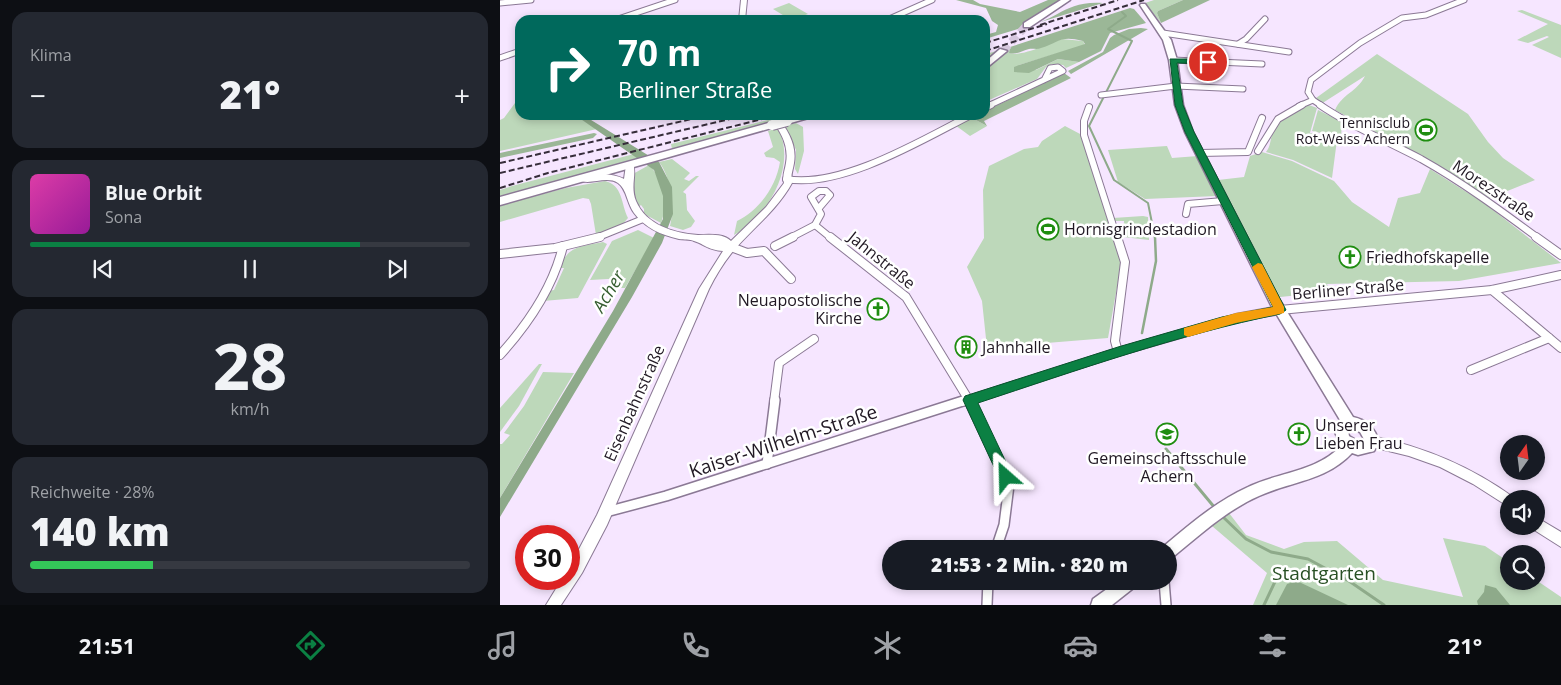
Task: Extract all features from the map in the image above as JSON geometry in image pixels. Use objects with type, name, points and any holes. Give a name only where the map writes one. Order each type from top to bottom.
[{"type":"main road","points":[[1027,26],[1066,0]]},
{"type":"main road","points":[[1143,5],[1163,33],[1173,60],[1179,105],[1223,201],[1280,310],[1349,423],[1365,428],[1370,434],[1372,442],[1366,449],[1350,446],[1341,434],[1342,428],[1349,423]]},
{"type":"main road","points":[[990,62],[1003,51]]},
{"type":"main road","points":[[500,201],[649,160],[774,122],[792,120]]},
{"type":"main road","points":[[1177,544],[1225,506],[1256,490],[1316,472],[1345,453],[1350,446]]},
{"type":"main road","points":[[1099,605],[1119,590]]},
{"type":"street","points":[[500,3],[530,0]]},
{"type":"street","points":[[630,15],[675,0]]},
{"type":"street","points":[[742,15],[744,0]]},
{"type":"street","points":[[898,15],[932,0]]},
{"type":"street","points":[[1258,151],[1263,146],[1274,122],[1301,104],[1313,100],[1308,92],[1308,86],[1312,80],[1360,43],[1402,18],[1426,14],[1464,0]]},
{"type":"street","points":[[1238,44],[1246,39],[1265,19]]},
{"type":"street","points":[[1163,33],[1289,52]]},
{"type":"street","points":[[500,58],[515,53]]},
{"type":"street","points":[[1173,60],[1262,64]]},
{"type":"street","points":[[990,106],[1044,80]]},
{"type":"street","points":[[1101,95],[1176,86],[1243,89]]},
{"type":"street","name":"Morezstraße","points":[[1313,100],[1344,120],[1408,153],[1474,191],[1561,255]]},
{"type":"street","points":[[1089,107],[1084,121],[1084,135],[1125,262],[1115,341],[1118,352]]},
{"type":"street","points":[[1200,153],[1248,152],[1262,118]]},
{"type":"street","points":[[786,179],[796,183],[845,174],[960,120]]},
{"type":"street","name":"Eisenbahnstraße","points":[[553,605],[577,568],[606,512],[704,289],[720,260],[756,222],[766,215],[788,183],[786,179],[791,160],[791,151],[784,131],[774,122]]},
{"type":"street","points":[[625,166],[624,183],[633,208],[645,221],[673,233],[699,238],[704,243],[716,247],[731,248],[747,253],[764,251],[791,279]]},
{"type":"street","points":[[579,179],[610,177],[624,183]]},
{"type":"street","points":[[1186,214],[1188,204],[1223,201]]},
{"type":"street","points":[[775,246],[815,225],[821,214],[819,208]]},
{"type":"street","points":[[500,254],[563,246],[615,232],[645,221]]},
{"type":"street","name":"Jahnstraße","points":[[815,225],[906,297],[970,400],[1009,486],[1004,525],[999,540]]},
{"type":"street","points":[[500,355],[526,326],[539,306],[561,256],[563,246]]},
{"type":"street","name":"Berliner Straße","points":[[970,400],[1118,352],[1222,322],[1280,310],[1492,290],[1561,275]]},
{"type":"street","points":[[1492,290],[1561,348]]},
{"type":"street","points":[[1471,370],[1549,338]]},
{"type":"street","points":[[767,464],[779,363],[814,339]]},
{"type":"street","name":"Kaiser-Wilhelm-Straße","points":[[606,512],[640,504],[970,400]]},
{"type":"street","points":[[1372,442],[1430,456],[1467,473],[1500,495]]},
{"type":"street","points":[[1545,529],[1561,540]]},
{"type":"street","points":[[987,605],[988,590]]},
{"type":"street","points":[[1165,590],[1166,605]]},
{"type":"green space","points":[[1154,0],[1183,0],[1158,11],[1161,23],[1145,3]]},
{"type":"green space","points":[[789,3],[808,14],[783,15],[773,9]]},
{"type":"green space","points":[[1522,10],[1561,25],[1561,58],[1532,45],[1549,37],[1547,36],[1528,43],[1517,40],[1548,24],[1517,11]]},
{"type":"green space","points":[[1062,39],[1083,41],[1085,45],[1019,65],[1036,70],[1058,59],[1079,62],[1066,68],[1063,65],[1052,64],[1046,67],[1037,79],[990,100],[990,65],[1007,51],[997,52],[990,58],[990,53],[1010,47],[1009,53],[1015,54],[1036,49]]},
{"type":"green space","name":"Tennisclub Rot-Weiss Achern","points":[[1377,54],[1468,114],[1488,142],[1503,158],[1535,180],[1490,198],[1436,165],[1335,110],[1338,104],[1358,86],[1365,76],[1321,104],[1316,98]]},
{"type":"green space","points":[[515,103],[515,120],[583,120],[597,129],[500,151],[500,120],[504,118]]},
{"type":"green space","points":[[1309,105],[1317,108],[1310,133],[1337,140],[1332,178],[1293,160],[1266,152],[1273,132],[1279,123],[1298,109]]},
{"type":"green space","points":[[1318,110],[1342,122],[1341,138],[1312,131]]},
{"type":"green space","points":[[768,120],[772,120],[773,122],[672,149],[671,144]]},
{"type":"green space","points":[[967,120],[976,120],[987,126],[970,136],[955,125]]},
{"type":"green space","points":[[796,123],[803,127],[804,151],[798,174],[795,169],[796,150],[785,126]]},
{"type":"green space","name":"Hornisgrindestadion","points":[[1065,126],[1082,135],[1122,259],[1108,338],[987,348],[982,301],[967,267],[984,238],[983,190],[989,166],[1024,149],[1038,147],[1042,141]]},
{"type":"green space","points":[[778,128],[783,142],[784,158],[777,188],[759,215],[734,235],[737,221],[759,204],[775,180],[780,162],[774,158],[766,157],[764,153],[773,147],[768,131]]},
{"type":"green space","points":[[1167,146],[1172,158],[1198,156],[1217,196],[1145,199],[1118,182],[1108,150]]},
{"type":"green space","points":[[1262,152],[1292,161],[1334,181],[1352,202],[1389,227],[1398,198],[1420,193],[1430,169],[1484,203],[1561,263],[1459,281],[1327,284],[1330,292],[1280,297],[1218,180],[1244,177],[1250,156]]},
{"type":"green space","points":[[634,154],[640,158],[500,199],[500,190]]},
{"type":"green space","points":[[672,159],[690,173],[684,179],[689,181],[699,176],[683,192],[686,194],[687,210],[695,221],[691,227],[683,230],[670,226],[672,211],[671,193],[663,168],[659,162]]},
{"type":"green space","points":[[649,165],[658,177],[663,193],[664,209],[661,223],[644,214],[644,209],[641,205],[638,207],[632,189],[633,174]]},
{"type":"green space","points":[[605,181],[615,186],[621,196],[628,218],[621,226],[596,235],[591,204],[589,199],[583,198],[500,222],[500,205],[566,188]]},
{"type":"green space","points":[[1148,217],[1149,240],[1123,237],[1124,221],[1113,221],[1113,218]]},
{"type":"green space","points":[[638,230],[654,238],[625,288],[621,288],[626,278],[590,280],[612,241]]},
{"type":"green space","points":[[603,242],[607,244],[578,298],[543,301],[548,291],[554,290],[564,268],[559,268],[571,251],[582,246]]},
{"type":"green space","points":[[539,364],[542,364],[519,406],[500,432],[500,408]]},
{"type":"green space","points":[[543,372],[574,373],[500,498],[500,444],[510,435],[504,433],[524,406]]},
{"type":"green space","name":"Stadtgarten","points":[[1229,513],[1246,535],[1284,549],[1304,542],[1337,541],[1383,580],[1463,597],[1443,538],[1485,546],[1500,556],[1500,590],[1545,590],[1545,586],[1561,597],[1561,605],[1253,605],[1267,573],[1212,526]]},
{"type":"shaded area","points":[[956,0],[973,0],[980,4],[1020,12],[1048,0],[1061,0],[1023,25],[1043,21],[1078,5],[1103,3],[990,37],[990,34],[996,32],[998,25],[992,21],[986,8]]},
{"type":"shaded area","points":[[1183,0],[1210,0],[1161,23],[1158,11]]},
{"type":"shaded area","points":[[1130,8],[1134,9],[1146,23],[1110,33],[1101,51],[1079,62],[1058,59],[1029,73],[1014,72],[1014,67],[1019,65],[1085,44],[1083,41],[1075,39],[1065,39],[1040,49],[1029,49],[1014,54],[1009,53],[1010,47]]},
{"type":"shaded area","points":[[1129,29],[1148,29],[1071,74],[1068,71],[1103,52],[1110,38],[1114,35]]},
{"type":"shaded area","points":[[1064,73],[1071,78],[990,118],[990,109]]},
{"type":"shaded area","points":[[582,120],[591,120],[659,162],[672,187],[673,214],[662,243],[632,297],[500,517],[500,498],[613,311],[663,219],[663,196],[654,170]]},
{"type":"shaded area","points":[[976,120],[986,120],[984,121],[987,126]]},
{"type":"shaded area","points":[[594,133],[597,134],[593,138],[500,158],[500,153]]},
{"type":"shaded area","points":[[1297,581],[1348,605],[1276,605],[1287,584]]},
{"type":"shaded area","points":[[1485,585],[1496,588],[1510,605],[1478,605],[1477,601],[1484,592]]},
{"type":"waterway","points":[[1122,12],[1126,16],[1108,29],[1132,41],[1089,126],[1114,180],[1148,203],[1155,238]]},
{"type":"waterway","points":[[1142,333],[1156,261],[1155,237]]},
{"type":"waterway","points":[[1166,449],[1215,508]]},
{"type":"waterway","points":[[1222,516],[1246,539],[1271,552],[1308,559],[1349,581],[1384,605]]},
{"type":"waterway","points":[[1264,605],[1280,571]]},
{"type":"tunnel","points":[[1003,51],[1027,25]]},
{"type":"railway","points":[[1040,25],[1118,0]]},
{"type":"railway","points":[[990,49],[1144,0]]},
{"type":"railway","points":[[990,41],[1047,24]]},
{"type":"railway","points":[[500,163],[687,120]]},
{"type":"railway","points":[[500,173],[726,120]]},
{"type":"railway","points":[[500,188],[548,173],[758,120]]},
{"type":"slow traffic","points":[[1188,332],[1236,318],[1280,310],[1258,267]]},
{"type":"place","name":"Tennisclub Rot-Weiss Achern","points":[[1426,130]]},
{"type":"place","name":"Hornisgrindestadion","points":[[1048,229]]},
{"type":"place","name":"Friedhofskapelle","points":[[1350,257]]},
{"type":"place","name":"Neuapostolische Kirche","points":[[878,309]]},
{"type":"place","name":"Jahnhalle","points":[[966,347]]},
{"type":"place","name":"Gemeinschaftsschule Achern","points":[[1167,434]]},
{"type":"place","name":"Unserer Lieben Frau","points":[[1299,434]]},
{"type":"route","points":[[1006,477],[970,400],[1118,352],[1236,318],[1280,310],[1189,132],[1179,105],[1173,60],[1208,62]]},
{"type":"water label","name":"Acher","points":[[608,291]]}]
